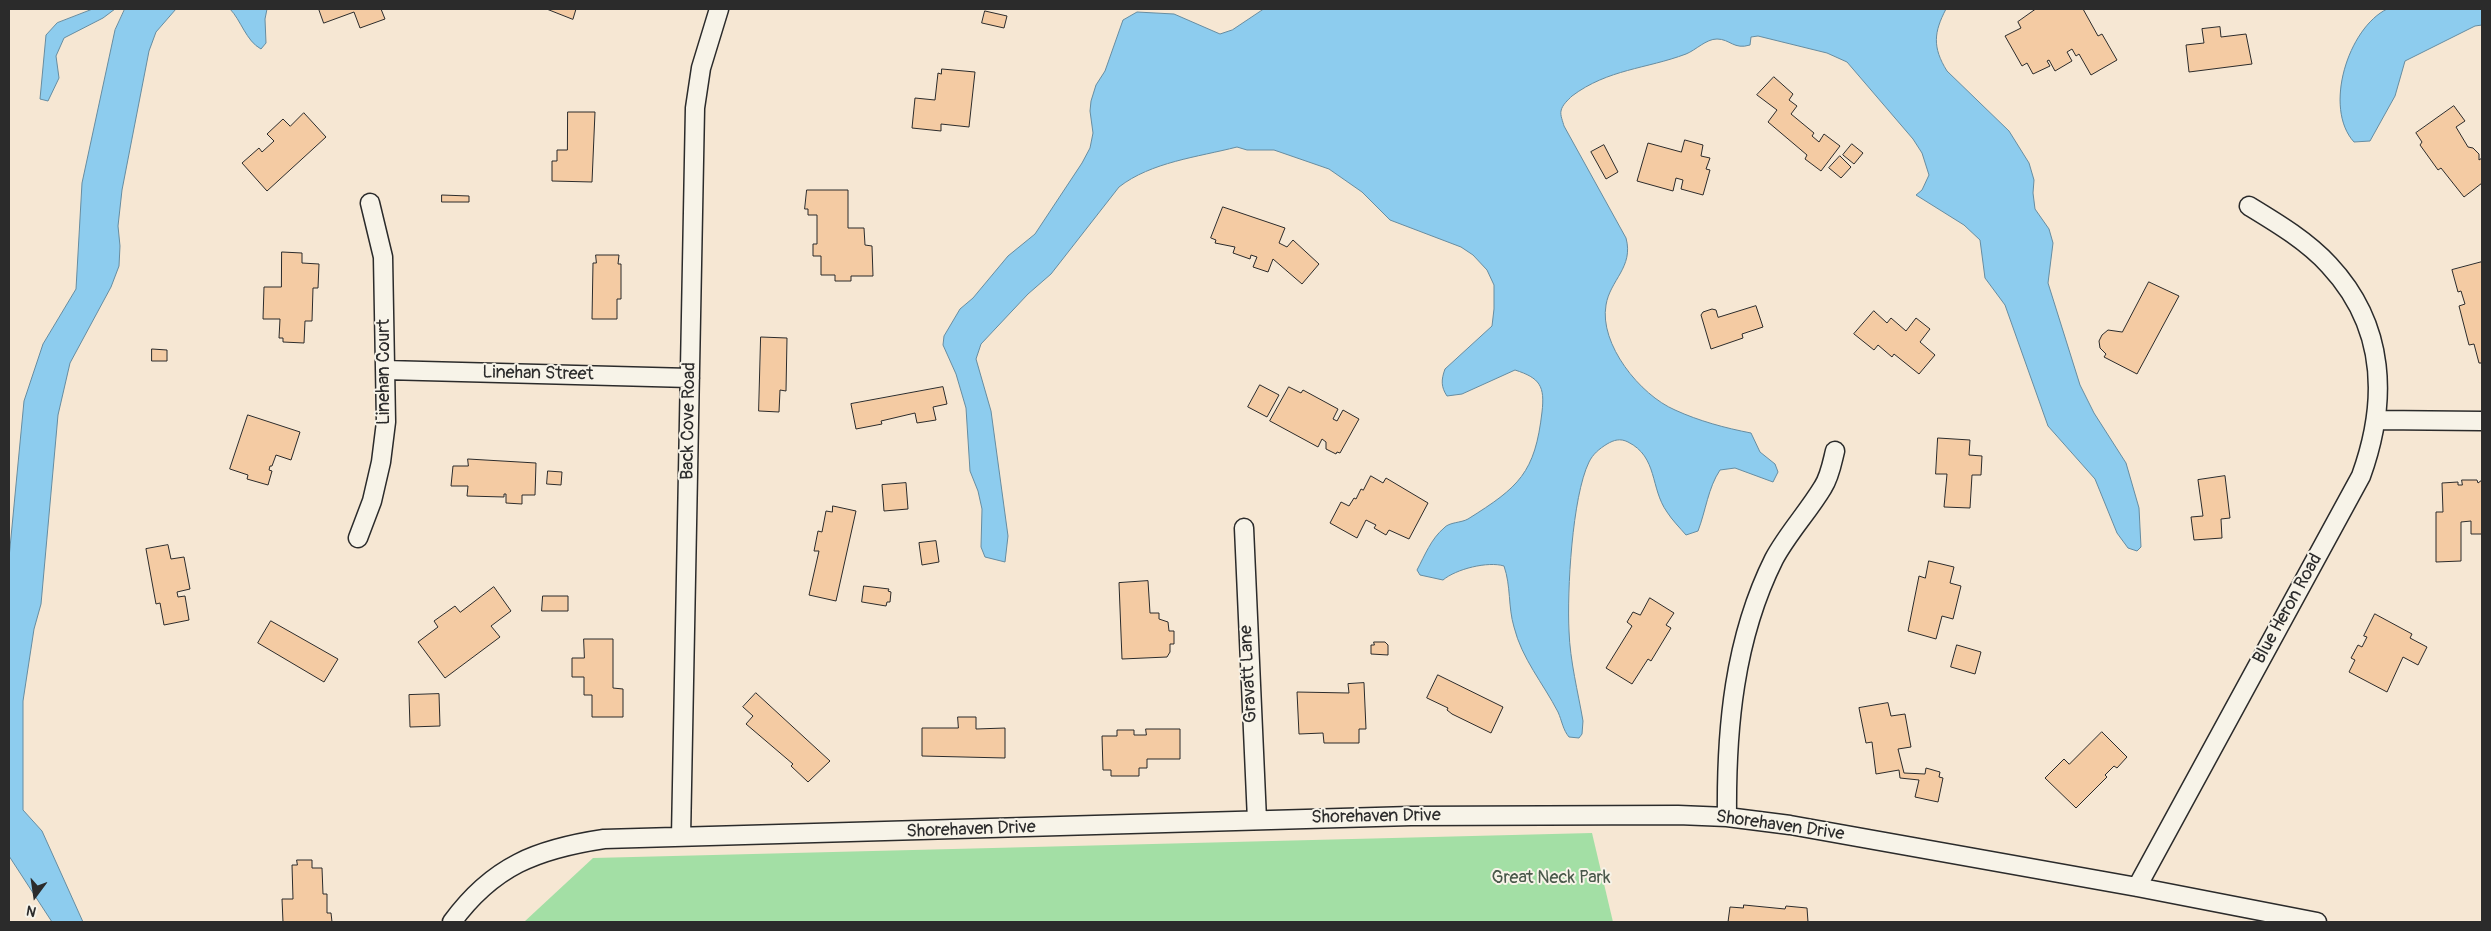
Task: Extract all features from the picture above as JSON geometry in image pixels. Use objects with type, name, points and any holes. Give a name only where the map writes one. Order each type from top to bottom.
[{"type":"street","name":"Back Cove Road","points":[[681,837],[695,108],[701,68],[719,9]]},
{"type":"street","name":"Linehan Court","points":[[358,538],[372,501],[381,462],[386,422],[383,257],[370,203]]},
{"type":"street","name":"Blue Heron Road","points":[[2137,887],[2361,476],[2372,445],[2377,420],[2379,388],[2377,363],[2369,333],[2348,289],[2329,264],[2300,239],[2249,206]]},
{"type":"street","name":"Linehan Street","points":[[386,370],[690,378]]},
{"type":"street","points":[[2377,420],[2482,421]]},
{"type":"street","points":[[1727,817],[1726,763],[1731,709],[1748,624],[1761,586],[1775,557],[1824,486],[1835,451]]},
{"type":"street","name":"Gravatt Lane","points":[[1244,528],[1257,820]]},
{"type":"street","name":"Shorehaven Drive","points":[[452,922],[487,884],[517,862],[535,854],[569,844],[604,839],[1412,816],[1678,815],[1727,817],[1790,825],[2137,887],[2317,922]]},
{"type":"green space","name":"Great Neck Park","points":[[1592,833],[1613,922],[524,922],[593,858]]},
{"type":"water","points":[[93,9],[115,9],[103,18],[64,38],[56,56],[59,78],[48,101],[40,99],[46,35],[57,23]]},
{"type":"water","points":[[125,9],[176,9],[156,32],[149,51],[122,190],[118,226],[119,266],[111,287],[70,363],[58,415],[41,604],[34,629],[23,701],[23,810],[42,831],[83,922],[52,922],[9,856],[9,558],[24,401],[43,344],[76,289],[82,183],[115,30]]},
{"type":"water","points":[[230,9],[267,9],[265,19],[266,43],[261,49],[251,41]]},
{"type":"water","points":[[1264,9],[1946,9],[1939,25],[1936,40],[1942,62],[1947,71],[2009,131],[2029,163],[2034,180],[2035,209],[2049,229],[2053,243],[2048,283],[2080,385],[2094,413],[2126,463],[2139,508],[2141,547],[2137,551],[2128,548],[2117,533],[2095,479],[2048,426],[2005,305],[1985,278],[1980,240],[1964,225],[1916,195],[1922,190],[1929,175],[1922,153],[1913,139],[1847,62],[1827,53],[1758,36],[1751,37],[1750,45],[1745,46],[1736,45],[1721,39],[1713,39],[1686,54],[1599,80],[1572,96],[1561,111],[1564,126],[1626,238],[1627,257],[1608,296],[1606,305],[1609,336],[1625,366],[1648,393],[1675,410],[1703,421],[1751,433],[1760,452],[1775,464],[1778,472],[1773,482],[1735,468],[1720,470],[1710,492],[1698,531],[1686,535],[1671,518],[1662,503],[1649,464],[1638,448],[1628,442],[1617,440],[1604,446],[1592,457],[1583,478],[1578,498],[1570,570],[1570,642],[1583,721],[1582,734],[1579,738],[1569,737],[1567,734],[1558,712],[1522,650],[1512,619],[1508,581],[1504,566],[1481,565],[1472,567],[1456,572],[1443,580],[1420,575],[1417,570],[1439,532],[1446,526],[1468,519],[1486,508],[1512,487],[1522,476],[1535,450],[1539,433],[1543,396],[1539,384],[1530,376],[1515,370],[1462,394],[1447,396],[1444,390],[1442,380],[1445,369],[1492,326],[1494,285],[1487,270],[1473,255],[1461,247],[1390,220],[1362,192],[1329,169],[1274,150],[1247,150],[1237,147],[1175,161],[1145,172],[1119,187],[1051,274],[1028,294],[981,344],[976,359],[991,411],[1008,536],[1005,562],[985,557],[981,547],[982,509],[978,491],[970,471],[966,408],[956,374],[943,345],[944,336],[960,309],[973,298],[1008,256],[1035,234],[1082,163],[1090,148],[1093,133],[1090,111],[1091,101],[1096,85],[1105,71],[1123,20],[1137,12],[1174,14],[1220,34],[1232,30]]},
{"type":"water","points":[[2387,9],[2482,9],[2482,25],[2475,26],[2405,61],[2395,96],[2370,141],[2354,142],[2345,127],[2341,110],[2344,70],[2351,50],[2361,33],[2373,19]]},
{"type":"building","points":[[319,9],[381,9],[385,19],[360,28],[354,12],[324,23]]},
{"type":"building","points":[[547,9],[576,9],[573,19]]},
{"type":"building","points":[[2036,9],[2083,9],[2098,36],[2102,34],[2117,60],[2091,75],[2079,54],[2076,56],[2072,49],[2067,52],[2072,61],[2055,71],[2049,60],[2047,61],[2050,66],[2033,74],[2027,63],[2022,66],[2005,36],[2021,28],[2018,22]]},
{"type":"building","points":[[985,11],[1007,16],[1004,28],[982,23]]},
{"type":"building","points":[[2220,27],[2221,37],[2246,34],[2252,64],[2189,72],[2186,45],[2204,43],[2202,29]]},
{"type":"building","points":[[942,69],[975,72],[969,127],[941,124],[941,131],[912,128],[915,98],[935,100],[938,73],[941,74]]},
{"type":"building","points":[[1774,77],[1793,94],[1789,100],[1797,106],[1791,114],[1814,133],[1812,136],[1819,142],[1824,134],[1840,146],[1821,171],[1805,159],[1807,155],[1768,122],[1777,110],[1757,95]]},
{"type":"building","points":[[2454,106],[2465,121],[2456,127],[2468,147],[2473,148],[2479,154],[2479,160],[2482,158],[2482,183],[2464,197],[2441,168],[2438,170],[2420,145],[2422,142],[2416,133]]},
{"type":"building","points":[[568,112],[595,112],[592,182],[552,181],[552,161],[557,161],[557,150],[567,150]]},
{"type":"building","points":[[304,113],[326,137],[267,191],[242,163],[259,148],[262,152],[274,141],[267,134],[283,119],[290,126]]},
{"type":"building","points":[[1685,140],[1703,145],[1701,156],[1710,158],[1706,169],[1710,170],[1703,195],[1681,189],[1683,180],[1676,178],[1673,191],[1637,181],[1648,143],[1681,152]]},
{"type":"building","points":[[1852,144],[1863,153],[1854,164],[1843,155]]},
{"type":"building","points":[[1604,145],[1618,172],[1606,179],[1591,152]]},
{"type":"building","points":[[1840,156],[1851,167],[1841,178],[1829,168]]},
{"type":"building","points":[[807,190],[848,190],[848,228],[864,228],[865,245],[872,246],[873,276],[851,276],[851,281],[835,281],[835,275],[821,275],[821,256],[813,256],[813,244],[817,244],[817,215],[808,215],[808,209],[805,209]]},
{"type":"building","points":[[442,195],[469,196],[469,202],[442,202]]},
{"type":"building","points":[[1223,207],[1285,228],[1279,243],[1287,247],[1293,240],[1319,264],[1302,284],[1273,259],[1268,272],[1253,267],[1257,257],[1251,255],[1250,259],[1233,253],[1235,247],[1215,243],[1216,240],[1211,238]]},
{"type":"building","points":[[282,252],[302,253],[302,263],[319,264],[318,288],[313,288],[312,321],[305,321],[304,343],[283,342],[283,338],[279,338],[280,319],[263,319],[264,287],[281,287]]},
{"type":"building","points":[[596,255],[619,255],[618,264],[621,264],[621,299],[617,299],[617,319],[592,319],[593,263],[596,263]]},
{"type":"building","points":[[2482,262],[2482,363],[2479,363],[2474,344],[2469,345],[2459,306],[2465,304],[2461,291],[2458,292],[2452,270]]},
{"type":"building","points":[[2149,282],[2179,296],[2137,374],[2104,357],[2106,354],[2100,348],[2099,341],[2108,330],[2122,332]]},
{"type":"building","points":[[1756,306],[1763,327],[1742,334],[1743,338],[1711,349],[1701,315],[1703,312],[1712,309],[1716,310],[1718,317]]},
{"type":"building","points":[[1874,311],[1887,323],[1891,318],[1906,331],[1916,318],[1930,329],[1920,342],[1935,355],[1919,374],[1894,354],[1892,357],[1878,345],[1874,350],[1854,334]]},
{"type":"building","points":[[761,337],[787,338],[786,391],[780,390],[779,412],[759,411]]},
{"type":"building","points":[[152,349],[167,350],[167,361],[152,361]]},
{"type":"building","points":[[1260,385],[1279,395],[1267,417],[1248,407]]},
{"type":"building","points":[[943,387],[947,404],[933,407],[936,420],[917,423],[915,413],[881,421],[882,424],[856,429],[851,404]]},
{"type":"building","points":[[1289,387],[1301,393],[1303,390],[1338,409],[1333,419],[1337,421],[1343,410],[1359,419],[1340,453],[1337,452],[1336,454],[1326,449],[1326,442],[1322,439],[1318,447],[1270,421]]},
{"type":"building","points":[[248,415],[300,432],[291,460],[276,455],[272,466],[270,466],[269,470],[272,471],[268,485],[247,479],[248,475],[230,469]]},
{"type":"building","points":[[1938,438],[1970,440],[1969,455],[1982,456],[1981,475],[1972,475],[1970,508],[1944,507],[1947,474],[1936,474]]},
{"type":"building","points":[[468,459],[536,463],[535,495],[522,495],[522,504],[506,503],[506,494],[504,494],[504,497],[467,496],[468,486],[451,486],[453,466],[468,466]]},
{"type":"building","points":[[548,471],[562,472],[561,485],[547,484]]},
{"type":"building","points":[[1371,476],[1383,483],[1386,478],[1428,503],[1409,539],[1389,530],[1386,535],[1374,528],[1376,525],[1366,520],[1357,538],[1330,523],[1341,502],[1349,506],[1354,498],[1356,499],[1361,489],[1363,490]]},
{"type":"building","points":[[2225,476],[2230,518],[2221,519],[2222,538],[2194,540],[2191,517],[2203,516],[2198,480]]},
{"type":"building","points":[[2462,480],[2477,480],[2478,483],[2482,480],[2482,534],[2471,534],[2471,521],[2461,522],[2461,561],[2436,562],[2436,512],[2443,512],[2442,483],[2458,482],[2458,485],[2462,485]]},
{"type":"building","points":[[906,483],[908,509],[884,511],[882,485]]},
{"type":"building","points":[[833,506],[856,511],[836,601],[809,595],[819,551],[814,551],[818,531],[822,532],[826,511],[832,512]]},
{"type":"building","points":[[936,541],[939,562],[922,565],[919,543]]},
{"type":"building","points":[[168,545],[171,559],[184,557],[190,589],[177,592],[178,597],[185,596],[189,620],[164,625],[160,603],[156,604],[146,549]]},
{"type":"building","points":[[1929,561],[1954,567],[1950,583],[1961,586],[1953,619],[1942,616],[1936,639],[1908,631],[1919,576],[1925,578]]},
{"type":"building","points":[[1148,581],[1150,613],[1159,613],[1159,619],[1168,622],[1169,631],[1174,631],[1174,644],[1170,644],[1170,652],[1167,657],[1122,659],[1119,583]]},
{"type":"building","points":[[864,586],[889,589],[888,591],[891,592],[890,602],[887,602],[886,606],[862,602]]},
{"type":"building","points":[[494,587],[511,611],[491,626],[500,637],[445,678],[418,642],[438,627],[434,621],[455,606],[460,612]]},
{"type":"building","points":[[543,596],[568,596],[568,611],[542,611]]},
{"type":"building","points":[[1650,598],[1674,613],[1666,625],[1671,628],[1651,661],[1648,659],[1632,684],[1606,668],[1632,626],[1627,622],[1633,612],[1640,615]]},
{"type":"building","points":[[2375,614],[2412,634],[2410,638],[2427,647],[2418,665],[2403,657],[2387,692],[2349,672],[2355,660],[2351,658],[2358,645],[2362,647],[2367,637],[2364,636]]},
{"type":"building","points":[[271,621],[338,659],[324,682],[258,643]]},
{"type":"building","points":[[584,639],[613,639],[613,688],[623,689],[623,717],[592,717],[592,695],[584,695],[584,677],[572,677],[572,658],[584,658]]},
{"type":"building","points":[[1374,642],[1385,642],[1388,645],[1388,655],[1371,654],[1371,645],[1374,645]]},
{"type":"building","points":[[1957,645],[1981,652],[1975,674],[1951,667]]},
{"type":"building","points":[[1438,675],[1503,707],[1491,733],[1452,714],[1447,710],[1448,708],[1427,698]]},
{"type":"building","points":[[1364,683],[1366,729],[1359,729],[1359,743],[1324,743],[1323,733],[1299,734],[1297,692],[1349,693],[1348,684]]},
{"type":"building","points":[[756,693],[830,761],[808,782],[791,766],[793,764],[746,724],[753,716],[743,707]]},
{"type":"building","points":[[439,694],[440,726],[410,727],[409,695]]},
{"type":"building","points":[[1888,703],[1891,716],[1905,714],[1911,747],[1898,749],[1904,773],[1925,774],[1926,768],[1940,772],[1939,777],[1943,778],[1938,802],[1915,797],[1919,780],[1900,778],[1899,770],[1876,774],[1872,742],[1866,743],[1859,708]]},
{"type":"building","points":[[958,717],[976,717],[976,729],[1005,728],[1005,758],[922,756],[922,728],[958,728]]},
{"type":"building","points":[[1146,729],[1180,729],[1180,759],[1147,759],[1147,768],[1139,768],[1139,776],[1111,776],[1111,770],[1103,770],[1102,736],[1117,736],[1117,730],[1134,730],[1134,735],[1146,735]]},
{"type":"building","points":[[2102,732],[2127,757],[2117,768],[2114,766],[2105,775],[2107,777],[2076,808],[2045,778],[2064,759],[2069,764]]},
{"type":"building","points":[[297,860],[312,860],[312,868],[322,868],[323,894],[327,894],[327,913],[331,913],[332,922],[283,922],[282,899],[293,899],[292,865],[297,865]]},
{"type":"building","points":[[1744,905],[1785,909],[1786,906],[1807,908],[1808,922],[1728,922],[1730,907],[1743,908]]}]
